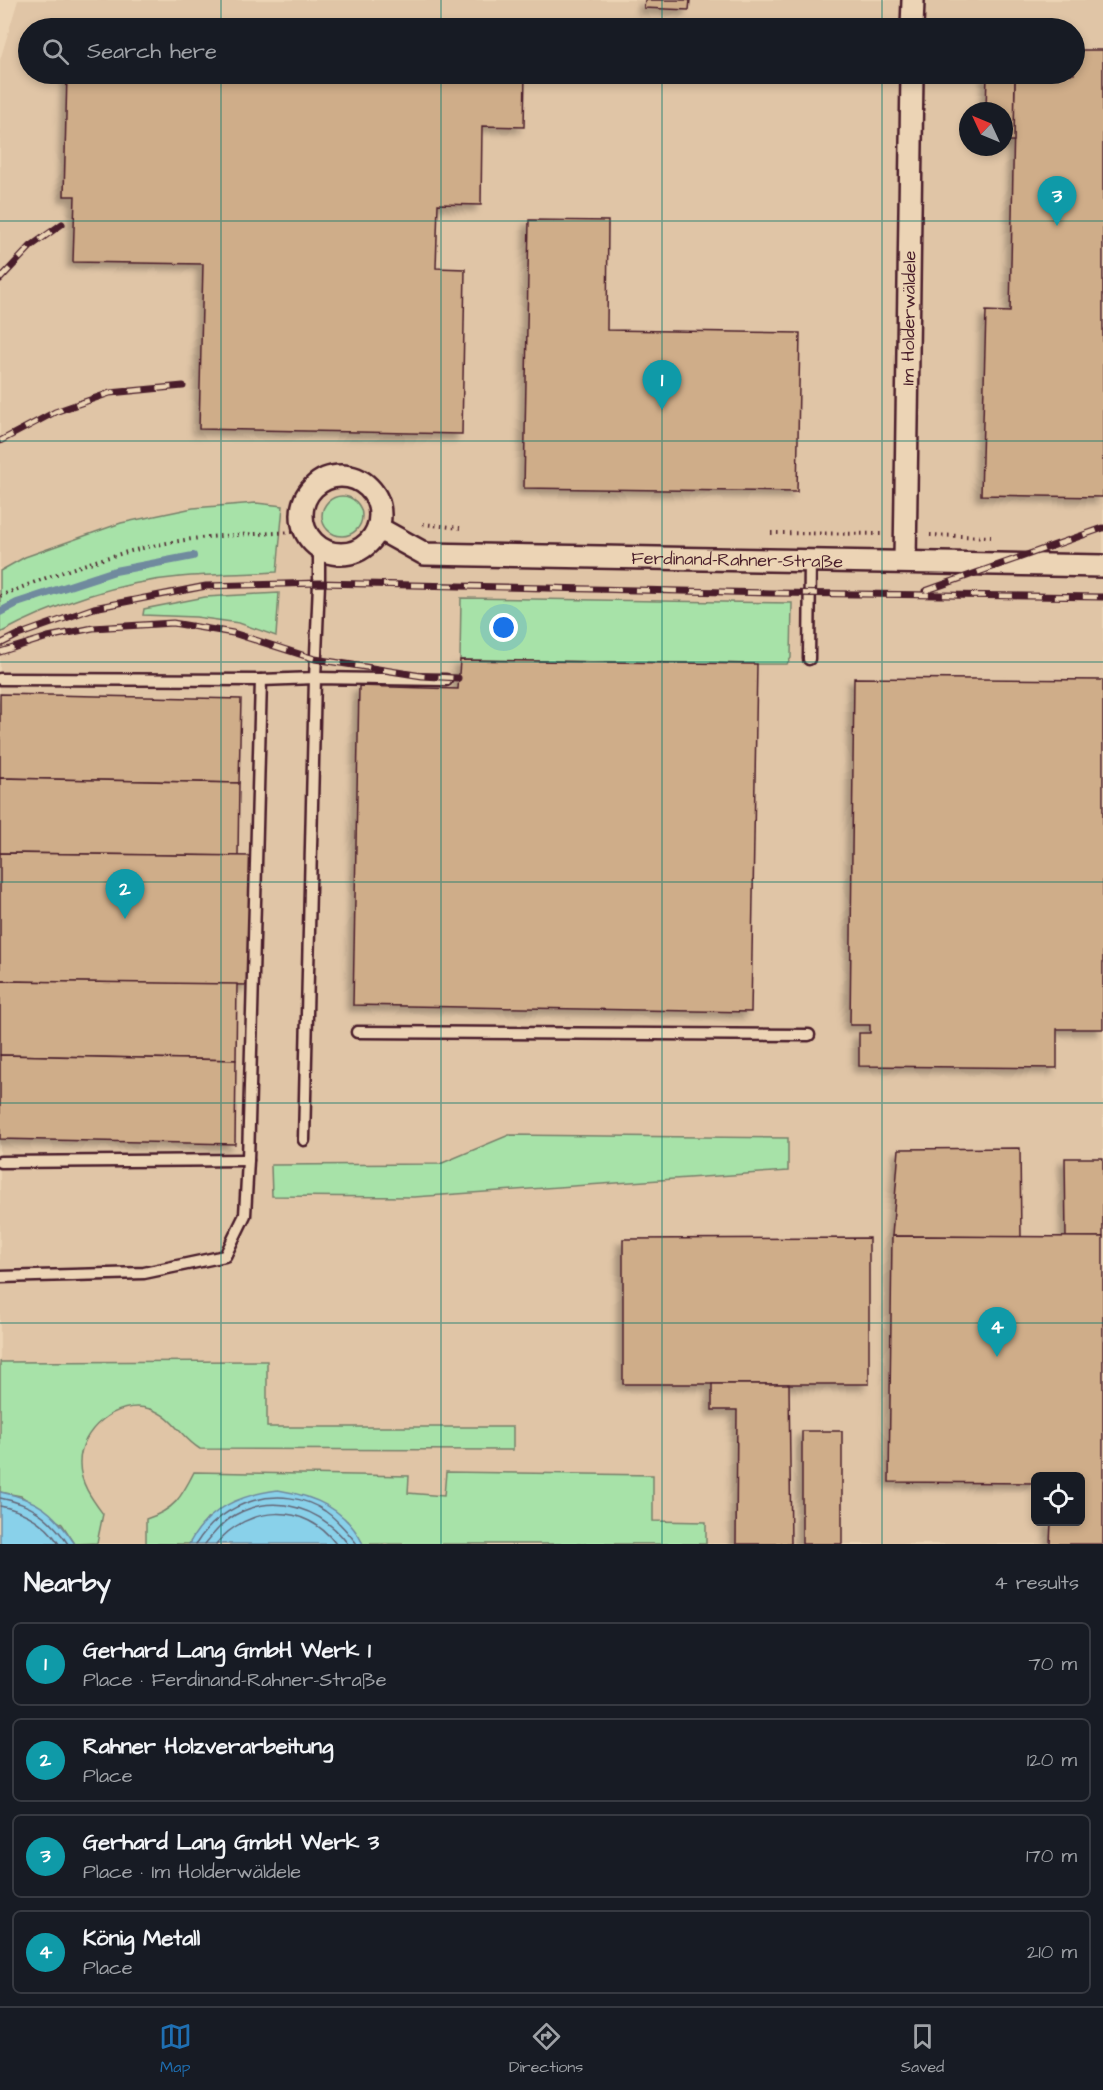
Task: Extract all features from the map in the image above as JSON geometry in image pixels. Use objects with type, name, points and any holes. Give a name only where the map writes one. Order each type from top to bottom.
[{"type":"street","points":[[912,18],[913,0]]},
{"type":"street","name":"Im Holderwäldele","points":[[905,561],[912,84]]},
{"type":"street","points":[[334,477],[354,478],[371,490],[379,508],[378,528],[366,545],[358,550],[338,554],[312,539],[303,512],[305,502],[316,485],[334,477]]},
{"type":"street","name":"Ferdinand-Rahner-Straße","points":[[378,528],[424,554],[1103,566]]},
{"type":"lane","points":[[304,1140],[319,583],[312,539]]},
{"type":"lane","points":[[809,659],[810,560]]},
{"type":"lane","points":[[0,679],[446,680]]},
{"type":"lane","points":[[0,1277],[144,1273],[225,1256],[245,1215],[261,680]]},
{"type":"lane","points":[[357,1032],[809,1035]]},
{"type":"lane","points":[[0,1162],[248,1160]]},
{"type":"path","points":[[0,596],[62,571],[129,552],[198,538],[312,539]]},
{"type":"shaded area","points":[[18,0],[1103,0],[1103,1544],[0,1544],[0,60]]},
{"type":"green space","points":[[342,496],[350,497],[356,502],[361,508],[361,524],[356,530],[350,535],[342,536],[334,535],[328,530],[323,524],[322,516],[323,508],[328,502],[334,497]]},
{"type":"green space","points":[[256,503],[283,506],[277,572],[180,577],[110,589],[42,613],[0,633],[0,571],[25,557],[121,523],[193,508]]},
{"type":"green space","points":[[279,593],[276,636],[239,623],[196,617],[143,615],[144,609],[205,597]]},
{"type":"green space","points":[[461,598],[792,603],[791,658],[787,664],[460,660]]},
{"type":"green space","points":[[509,1135],[788,1138],[788,1171],[414,1197],[272,1196],[271,1165],[440,1164]]},
{"type":"green space","points":[[267,1361],[267,1427],[513,1427],[513,1450],[200,1449],[158,1412],[137,1407],[113,1413],[102,1420],[93,1429],[81,1451],[80,1464],[84,1484],[103,1514],[97,1543],[75,1544],[62,1524],[21,1496],[0,1492],[0,1362]]},
{"type":"green space","points":[[194,1472],[409,1476],[408,1493],[444,1496],[446,1472],[653,1475],[653,1521],[706,1522],[706,1544],[363,1544],[347,1521],[208,1518],[189,1544],[146,1544],[146,1519],[163,1512],[176,1502]]},
{"type":"water","points":[[278,1490],[317,1500],[328,1506],[348,1522],[363,1544],[189,1544],[206,1521],[226,1505],[251,1495]]},
{"type":"water","points":[[0,1492],[25,1499],[44,1509],[60,1523],[75,1544],[0,1544]]},
{"type":"building","points":[[645,0],[690,0],[689,10],[644,8]]},
{"type":"building","points":[[1085,50],[1103,50],[1103,497],[981,495],[986,311],[1010,312],[1015,84],[1085,84]]},
{"type":"building","points":[[67,84],[525,84],[524,127],[482,126],[481,205],[438,204],[436,268],[465,269],[462,434],[199,429],[203,264],[73,262],[75,196],[64,196]]},
{"type":"building","points":[[987,84],[1015,84],[1014,141],[1013,102],[986,102]]},
{"type":"building","points":[[529,220],[608,221],[607,330],[800,333],[797,492],[524,488]]},
{"type":"building","points":[[460,660],[757,664],[751,1012],[353,1005],[359,686],[458,689]]},
{"type":"building","points":[[854,678],[1103,680],[1103,1029],[1057,1029],[1057,1068],[859,1066],[859,1033],[870,1033],[870,1025],[850,1025]]},
{"type":"building","points":[[0,694],[241,699],[239,783],[0,778]]},
{"type":"building","points":[[0,778],[239,783],[238,856],[0,853]]},
{"type":"building","points":[[0,853],[252,856],[249,985],[0,981]]},
{"type":"building","points":[[0,981],[237,984],[236,1060],[0,1055]]},
{"type":"building","points":[[0,1055],[236,1060],[235,1144],[0,1139]]},
{"type":"building","points":[[1020,1148],[1021,1237],[892,1236],[899,1149]]},
{"type":"building","points":[[1065,1158],[1103,1158],[1103,1237],[1066,1237]]},
{"type":"building","points":[[892,1236],[1103,1237],[1103,1544],[1050,1544],[1051,1526],[1085,1526],[1085,1472],[1031,1472],[1031,1483],[889,1482]]},
{"type":"building","points":[[869,1238],[869,1384],[623,1384],[623,1239]]},
{"type":"building","points":[[712,1384],[789,1384],[791,1544],[736,1544],[737,1410],[712,1410]]},
{"type":"building","points":[[802,1431],[842,1431],[842,1544],[802,1544]]},
{"type":"waterway","points":[[0,612],[17,603],[115,571],[193,556]]},
{"type":"railway","points":[[0,279],[31,246],[62,224]]},
{"type":"railway","points":[[0,441],[55,412],[110,393],[183,386]]},
{"type":"railway","points":[[925,591],[1103,528]]},
{"type":"railway","points":[[0,644],[18,635],[94,608],[206,586],[319,583],[772,593],[1103,597]]},
{"type":"railway","points":[[0,652],[48,637],[93,628],[173,623],[233,633],[315,659],[422,676],[458,678]]},
{"type":"place","name":"Gerhard Lang GmbH Werk 3","points":[[1057,226]]},
{"type":"place","name":"Gerhard Lang GmbH Werk 1","points":[[662,410]]},
{"type":"place","name":"Rahner Holzverarbeitung","points":[[125,919]]},
{"type":"place","name":"König Metall","points":[[997,1357]]}]
